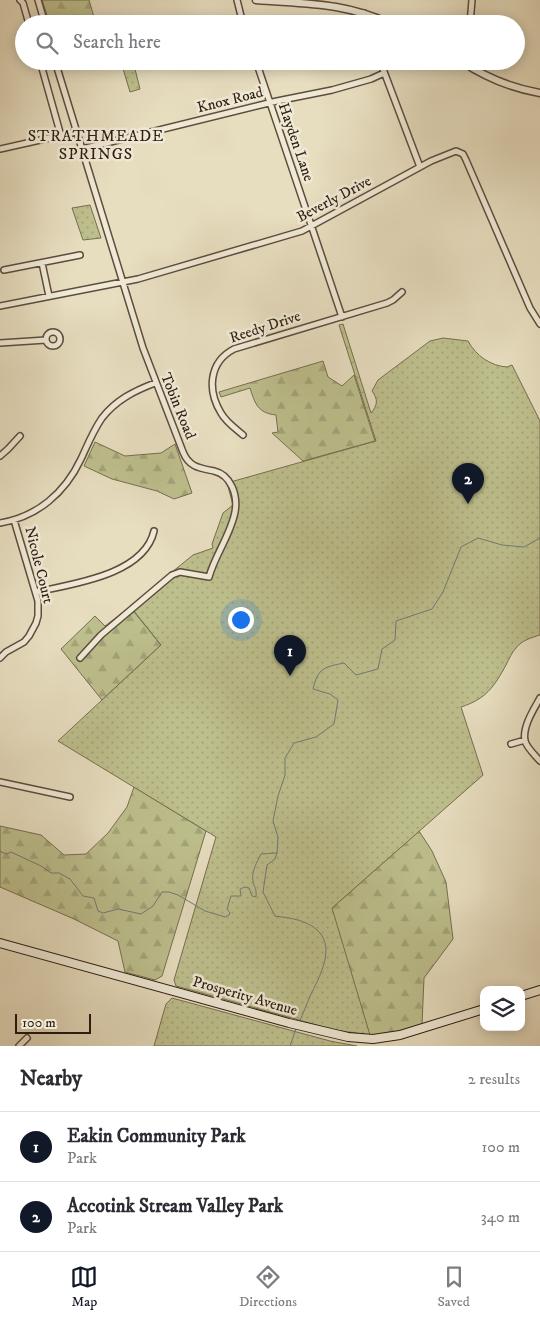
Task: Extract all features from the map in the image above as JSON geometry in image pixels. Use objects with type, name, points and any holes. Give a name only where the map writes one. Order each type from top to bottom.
[{"type":"main road","name":"Prosperity Avenue","points":[[0,943],[289,1023],[348,1037],[381,1038],[420,1030],[480,1010]]},
{"type":"main road","points":[[525,995],[540,990]]},
{"type":"street","points":[[20,0],[26,15]]},
{"type":"street","points":[[38,0],[42,15]]},
{"type":"street","points":[[237,0],[241,15]]},
{"type":"street","points":[[256,0],[336,6],[369,15]]},
{"type":"street","points":[[471,15],[472,0]]},
{"type":"street","points":[[43,70],[61,136]]},
{"type":"street","name":"Tobin Road","points":[[58,70],[143,348],[185,457],[194,466],[216,471],[226,476],[233,488],[236,504],[235,513],[209,577],[183,572],[172,575],[101,635],[80,658]]},
{"type":"street","name":"Hayden Lane","points":[[259,70],[342,316]]},
{"type":"street","points":[[383,70],[420,167]]},
{"type":"street","points":[[477,70],[494,80],[523,90],[540,93]]},
{"type":"street","name":"Knox Road","points":[[82,149],[270,103],[332,90],[384,73]]},
{"type":"street","points":[[0,149],[76,132]]},
{"type":"street","name":"Beverly Drive","points":[[0,306],[122,282],[302,231],[420,167],[460,149],[530,308],[540,324]]},
{"type":"street","points":[[4,270],[80,255]]},
{"type":"street","points":[[42,263],[49,296]]},
{"type":"street","name":"Reedy Drive","points":[[243,435],[221,414],[213,393],[213,372],[222,356],[234,349],[387,303],[398,297],[402,292]]},
{"type":"street","points":[[0,342],[46,340]]},
{"type":"street","points":[[0,523],[14,520],[36,510],[62,490],[75,471],[98,424],[111,408],[128,395],[155,382]]},
{"type":"street","points":[[0,456],[20,436]]},
{"type":"street","name":"Nicole Court","points":[[0,658],[6,652],[24,642],[34,630],[38,608],[36,592],[14,520]]},
{"type":"street","points":[[36,592],[93,580],[116,570],[147,547],[154,531]]},
{"type":"street","points":[[540,698],[527,726],[525,740],[540,761]]},
{"type":"street","points":[[511,744],[525,740]]},
{"type":"street","points":[[0,782],[70,797]]},
{"type":"street","points":[[19,1046],[27,1038]]},
{"type":"green space","points":[[42,0],[89,0],[93,15],[47,15]]},
{"type":"green space","points":[[123,70],[135,70],[140,89],[130,92]]},
{"type":"green space","points":[[90,205],[101,238],[83,240],[72,208]]},
{"type":"green space","points":[[343,324],[371,413],[376,402],[372,391],[378,380],[430,341],[443,338],[468,341],[480,356],[495,365],[507,367],[512,365],[540,421],[540,635],[518,645],[497,680],[488,691],[477,700],[461,707],[483,775],[332,908],[370,1035],[335,1030],[176,986],[174,980],[216,837],[58,741],[161,645],[130,606],[193,555],[213,548],[212,544],[223,513],[233,505],[227,483],[376,441],[339,325]]},
{"type":"green space","points":[[323,361],[328,377],[342,386],[354,375],[375,441],[303,461],[272,433],[278,432],[276,415],[265,412],[258,407],[250,388],[221,397],[219,392]]},
{"type":"green space","points":[[95,442],[125,456],[161,453],[175,444],[192,493],[174,499],[157,491],[112,479],[84,466]]},
{"type":"green space","points":[[130,607],[161,645],[102,700],[61,649],[95,616],[105,626]]},
{"type":"green space","points":[[134,787],[206,831],[162,976],[155,980],[125,972],[118,941],[74,919],[0,887],[0,826],[41,835],[64,855],[86,854],[108,833],[127,807]]},
{"type":"green space","points":[[419,831],[432,851],[446,882],[453,939],[424,978],[422,1025],[403,1031],[369,1036],[331,909]]},
{"type":"green space","points":[[172,998],[330,1041],[357,1046],[154,1046],[166,1004]]},
{"type":"waterway","points":[[299,1023],[325,961],[325,941],[320,933],[311,926],[298,920],[275,916],[263,892],[267,865],[275,859],[277,853],[278,837],[273,821],[285,775],[285,758],[294,743],[316,737],[334,724],[338,700],[330,694],[313,689],[317,677],[327,667],[344,663],[356,675],[378,669],[382,649],[395,640],[396,621],[432,609],[443,592],[461,547],[478,538],[502,545],[524,547],[540,538]]},
{"type":"waterway","points":[[0,850],[7,854],[11,852],[41,866],[51,873],[59,873],[70,879],[83,896],[94,898],[98,911],[103,913],[118,909],[141,914],[153,906],[162,892],[169,892],[178,895],[205,911],[225,917],[230,913],[227,909],[231,896],[241,896],[240,889],[249,888],[252,896],[256,897],[253,874],[261,854],[277,853]]},
{"type":"waterway","points":[[290,1046],[296,1029]]},
{"type":"place","name":"Accotink Stream Valley Park","points":[[468,504]]},
{"type":"place","name":"Eakin Community Park","points":[[290,676]]},
{"type":"district","name":"STRATHMEADE SPRINGS","points":[[96,145]]}]
